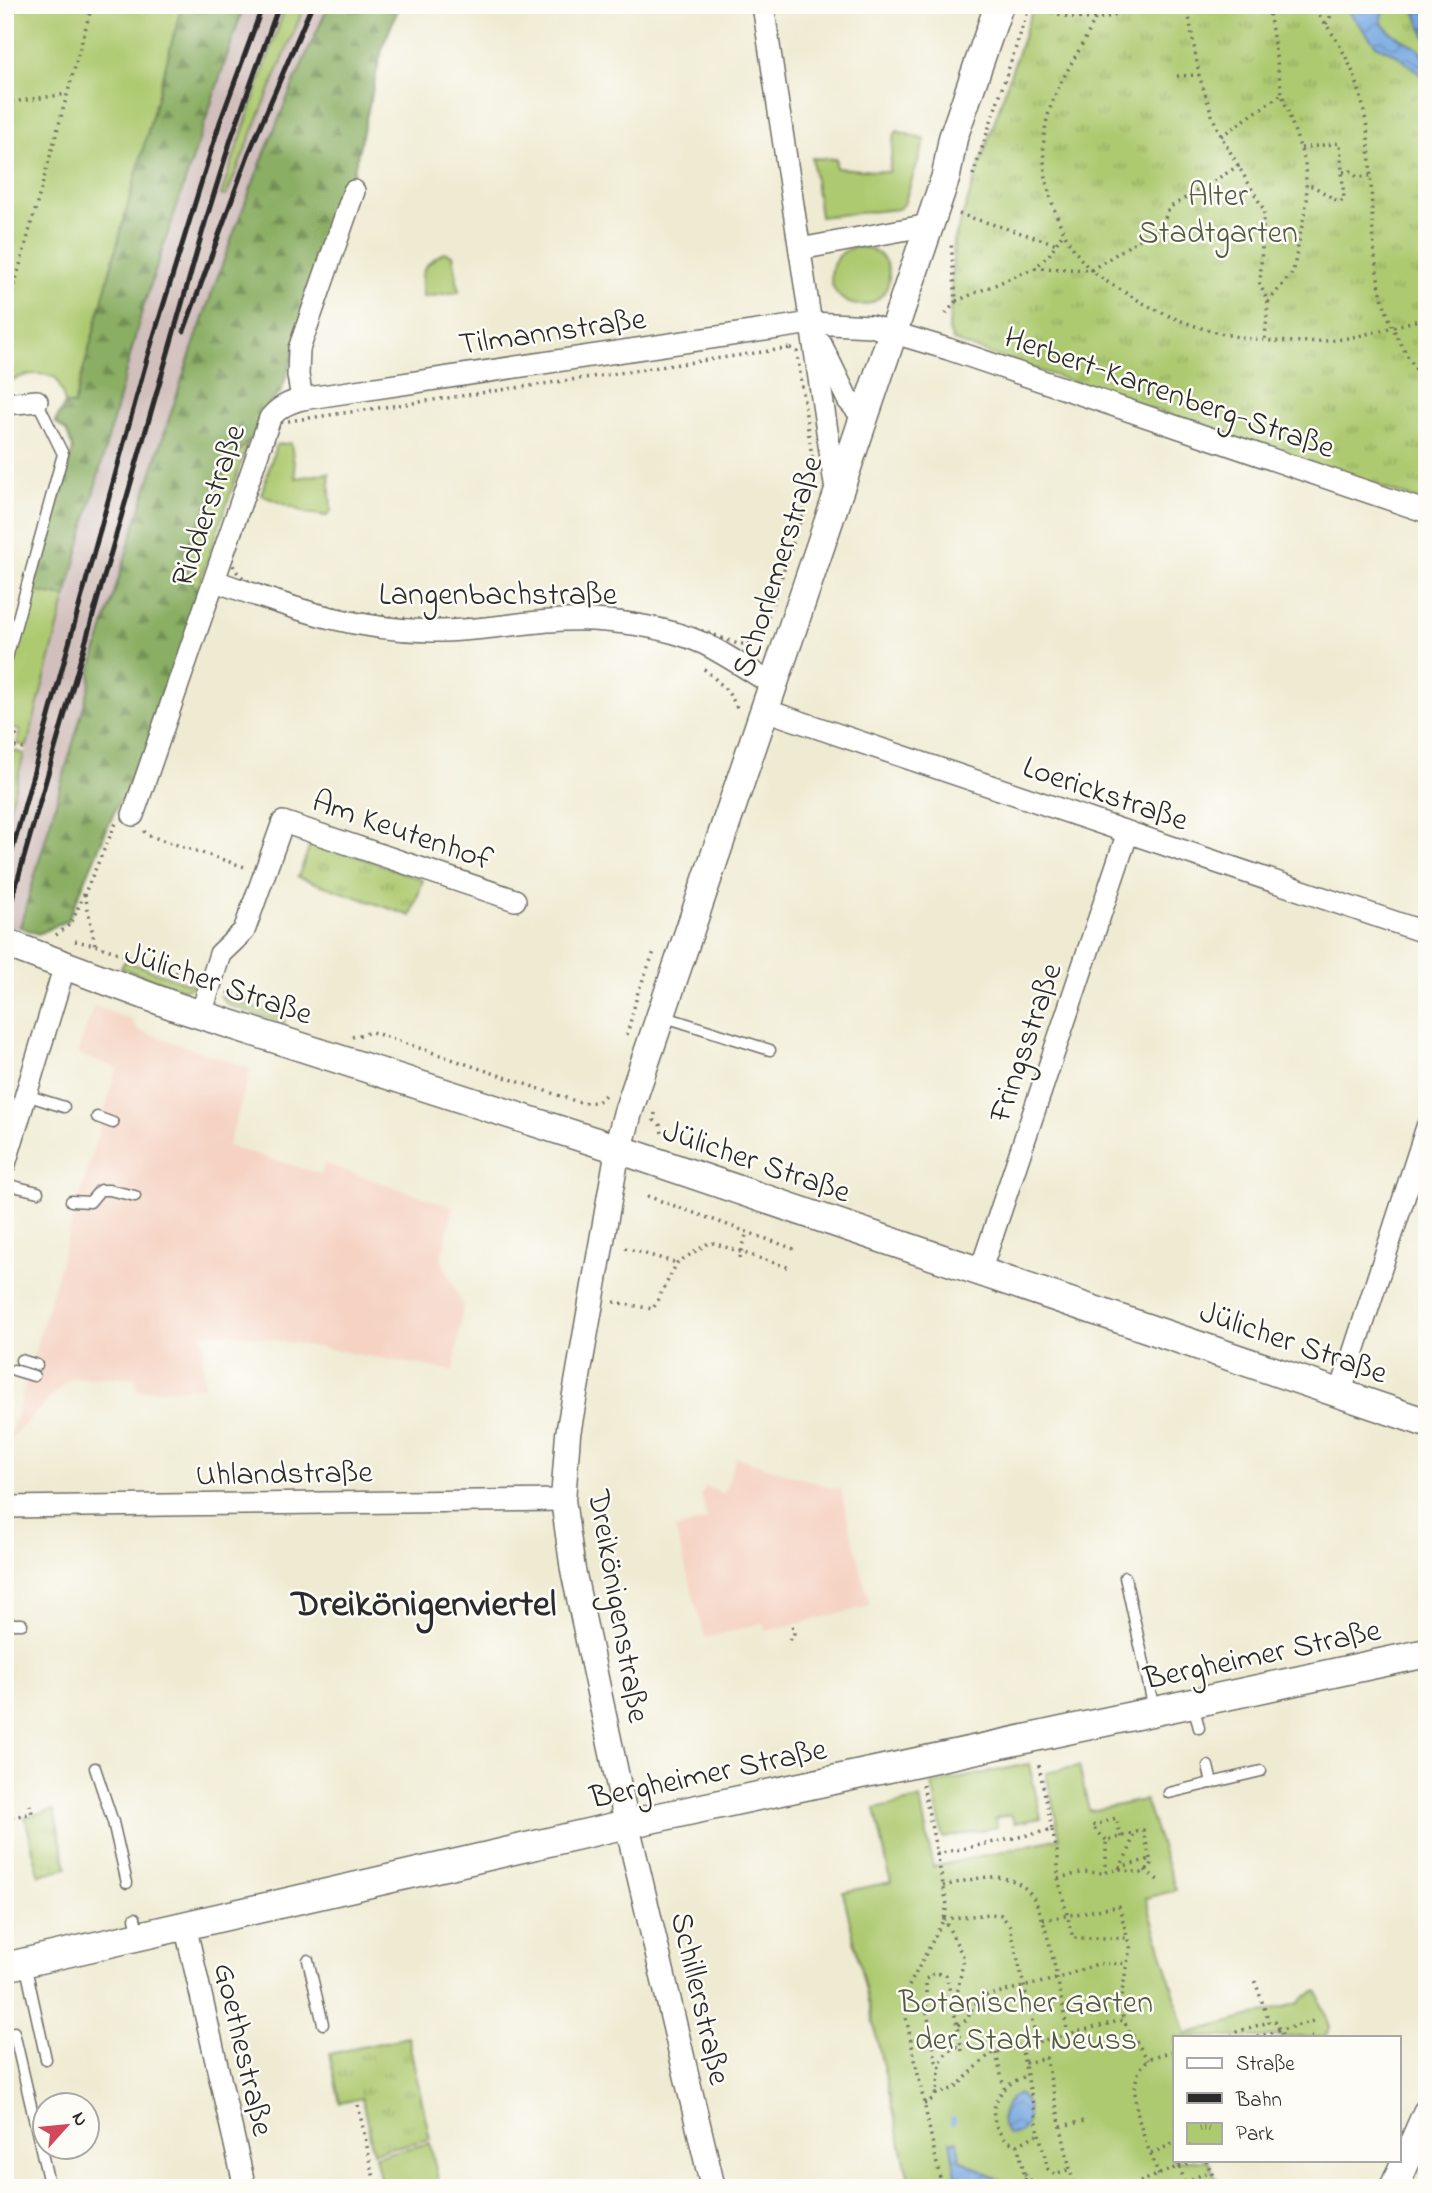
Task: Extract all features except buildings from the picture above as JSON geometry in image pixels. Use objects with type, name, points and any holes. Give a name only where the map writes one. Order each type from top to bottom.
[{"type":"main road","name":"Schorlemerstraße","points":[[618,1149],[769,697],[826,486],[863,417],[892,331],[946,227],[946,176],[953,138],[999,5]]},
{"type":"main road","name":"Jülicher Straße","points":[[5,943],[70,953],[201,1014],[618,1149],[1427,1423]]},
{"type":"main road","name":"Bergheimer Straße","points":[[15,1965],[137,1927],[185,1925],[295,1905],[627,1824],[1155,1712],[1196,1716],[1427,1653]]},
{"type":"main road","points":[[1394,2188],[1427,2113]]},
{"type":"street","points":[[763,5],[811,323],[826,486]]},
{"type":"street","points":[[302,399],[298,374],[299,349],[355,191]]},
{"type":"street","points":[[800,249],[946,227]]},
{"type":"street","points":[[811,323],[848,400],[863,417]]},
{"type":"street","name":"Tilmannstraße","points":[[302,399],[811,323],[857,324],[892,331]]},
{"type":"street","name":"Herbert-Karrenberg-Straße","points":[[892,331],[1427,512]]},
{"type":"street","name":"Ridderstraße","points":[[133,815],[270,418],[276,410],[302,399]]},
{"type":"street","points":[[5,404],[37,401]]},
{"type":"street","name":"Langenbachstraße","points":[[215,581],[271,602],[337,621],[386,628],[432,631],[563,620],[637,625],[704,644],[769,697]]},
{"type":"street","name":"Loerickstraße","points":[[769,697],[1128,832],[1427,933]]},
{"type":"street","name":"Am Keutenhof","points":[[201,1014],[220,954],[244,931],[283,822],[515,900]]},
{"type":"street","name":"Fringsstraße","points":[[980,1272],[1128,832]]},
{"type":"street","points":[[5,1164],[70,953]]},
{"type":"street","points":[[1340,1394],[1427,1127]]},
{"type":"street","name":"Dreikönigenstraße","points":[[618,1149],[568,1434],[563,1500],[573,1570],[627,1824]]},
{"type":"street","name":"Uhlandstraße","points":[[5,1507],[563,1500]]},
{"type":"street","name":"Schillerstraße","points":[[627,1824],[713,2188]]},
{"type":"street","name":"Goethestraße","points":[[185,1925],[244,2188]]},
{"type":"lane","points":[[5,665],[62,454],[37,401]]},
{"type":"lane","points":[[662,1016],[770,1050]]},
{"type":"lane","points":[[26,1095],[64,1107]]},
{"type":"lane","points":[[97,1117],[113,1123]]},
{"type":"lane","points":[[5,1184],[38,1192]]},
{"type":"lane","points":[[71,1201],[90,1202],[100,1190],[109,1189],[135,1196]]},
{"type":"lane","points":[[14,1370],[35,1370],[22,1360]]},
{"type":"lane","points":[[1125,1577],[1155,1712]]},
{"type":"lane","points":[[5,1624],[22,1624]]},
{"type":"lane","points":[[1208,1766],[1212,1783]]},
{"type":"lane","points":[[95,1769],[113,1822],[127,1883]]},
{"type":"lane","points":[[1169,1793],[1261,1771]]},
{"type":"lane","points":[[308,1960],[323,2024]]},
{"type":"lane","points":[[15,1965],[46,2059]]},
{"type":"lane","points":[[13,2032],[50,2188]]},
{"type":"path","points":[[5,319],[92,5]]},
{"type":"path","points":[[973,175],[1031,5],[1059,15],[1095,19],[1118,14],[1131,5]]},
{"type":"path","points":[[1095,5],[1095,19],[1050,106],[1043,143],[1045,178],[1063,233],[1091,270],[1150,307],[1214,333],[1265,340],[1324,341],[1427,318]]},
{"type":"path","points":[[1187,5],[1199,75],[1221,136],[1264,210],[1260,284],[1268,302],[1265,340]]},
{"type":"path","points":[[1268,5],[1282,94],[1305,162],[1307,200],[1293,272],[1268,302]]},
{"type":"path","points":[[1311,5],[1326,24],[1351,68],[1360,94],[1366,126],[1376,261],[1382,297],[1392,327],[1427,387]]},
{"type":"path","points":[[1326,24],[1330,17],[1330,5]]},
{"type":"path","points":[[1177,76],[1199,75]]},
{"type":"path","points":[[5,103],[67,94]]},
{"type":"path","points":[[1221,136],[1282,94]]},
{"type":"path","points":[[1301,148],[1340,143],[1345,198],[1342,202],[1336,201],[1313,186],[1306,185]]},
{"type":"path","points":[[946,313],[956,301],[1035,268],[1091,270],[1157,228],[1165,219],[1169,208],[1240,165]]},
{"type":"path","points":[[1342,172],[1351,171],[1357,177],[1370,176]]},
{"type":"path","points":[[956,301],[951,242],[946,227],[959,214],[1057,244]]},
{"type":"path","points":[[1035,268],[1057,244],[1063,233]]},
{"type":"path","points":[[5,278],[18,275]]},
{"type":"path","points":[[232,560],[279,424],[282,422],[790,348],[797,352]]},
{"type":"path","points":[[763,632],[826,486]]},
{"type":"path","points":[[5,730],[17,733],[13,746],[26,750]]},
{"type":"path","points":[[47,941],[69,925],[117,821],[133,815],[147,835],[264,873]]},
{"type":"path","points":[[85,892],[95,945]]},
{"type":"path","points":[[70,953],[95,945],[211,985],[292,1017]]},
{"type":"path","points":[[340,1033],[352,1037],[372,1032],[577,1101],[598,1102]]},
{"type":"path","points":[[654,1120],[660,1125],[662,1133],[669,1136]]},
{"type":"path","points":[[648,1196],[796,1250]]},
{"type":"path","points":[[740,1258],[747,1231]]},
{"type":"path","points":[[591,1299],[653,1309],[677,1263],[710,1242],[790,1268]]},
{"type":"path","points":[[625,1248],[677,1263]]},
{"type":"path","points":[[789,1640],[794,1633],[792,1625]]},
{"type":"path","points":[[1033,1738],[1073,1938],[1128,1938]]},
{"type":"path","points":[[918,1763],[947,1905],[944,1919],[908,1988],[904,2008],[942,2188]]},
{"type":"path","points":[[5,1819],[32,1813],[30,1805]]},
{"type":"path","points":[[1106,1872],[1107,1841],[1092,1825],[1116,1818],[1121,1836]]},
{"type":"path","points":[[937,1854],[1052,1830]]},
{"type":"path","points":[[1107,1841],[1143,1830],[1152,1866],[1141,1873],[1119,1868]]},
{"type":"path","points":[[1119,1868],[1129,1850],[1134,1833]]},
{"type":"path","points":[[1059,1878],[1085,1872],[1106,1872],[1150,1859]]},
{"type":"path","points":[[1145,1870],[1158,1880]]},
{"type":"path","points":[[943,1886],[1005,1878],[1020,1883],[1031,1894],[1043,1920],[1068,2034]]},
{"type":"path","points":[[1043,1920],[1119,1906],[1130,1947],[1121,1998],[1123,2020],[1148,2060]]},
{"type":"path","points":[[944,1919],[1001,1915],[1010,1926],[1037,2042]]},
{"type":"path","points":[[944,1919],[964,1958],[957,1994],[952,2000]]},
{"type":"path","points":[[958,2025],[967,2020],[973,2006],[985,1996],[1056,1979],[1097,1964],[1128,1963]]},
{"type":"path","points":[[940,2067],[936,2061],[926,2007],[926,1979],[935,1973],[946,1975],[962,2051]]},
{"type":"path","points":[[1255,1981],[1269,2022]]},
{"type":"path","points":[[936,2094],[955,2088],[990,2054],[1123,2020]]},
{"type":"path","points":[[1234,2036],[1233,2033],[1275,2021],[1282,2036]]},
{"type":"path","points":[[1262,2036],[1313,2021]]},
{"type":"path","points":[[1255,2026],[1258,2036]]},
{"type":"path","points":[[924,2104],[931,2102],[936,2094],[940,2067],[948,2051],[961,2045]]},
{"type":"path","points":[[1021,2046],[1048,2169],[1054,2174],[1071,2169]]},
{"type":"path","points":[[1158,2175],[1137,2114],[1135,2089],[1140,2072],[1148,2060],[1173,2052]]},
{"type":"path","points":[[996,2053],[1004,2088]]},
{"type":"path","points":[[1025,2063],[1046,2058],[1074,2188]]},
{"type":"path","points":[[1018,2145],[1003,2138],[994,2109],[1004,2088],[1018,2078],[1027,2076]]},
{"type":"path","points":[[358,2105],[376,2188]]},
{"type":"path","points":[[1061,2126],[1085,2121]]},
{"type":"path","points":[[1018,2145],[1039,2133]]},
{"type":"path","points":[[1150,2154],[1173,2144]]},
{"type":"path","points":[[1018,2145],[1027,2188]]},
{"type":"path","points":[[1127,2187],[1138,2186],[1190,2162]]},
{"type":"path","points":[[1207,2162],[1215,2187]]},
{"type":"path","points":[[1178,2167],[1188,2188]]},
{"type":"path","points":[[1185,2182],[1210,2171]]},
{"type":"path","points":[[1024,2172],[1038,2188]]},
{"type":"shaded area","points":[[244,5],[286,5],[221,194],[225,196],[305,5],[329,5],[246,204],[167,427],[91,670],[90,684],[5,978],[5,825],[142,311]]},
{"type":"shaded area","points":[[94,1006],[131,1019],[138,1030],[251,1069],[228,1146],[321,1174],[325,1164],[453,1207],[441,1258],[463,1307],[454,1371],[235,1333],[204,1334],[204,1387],[137,1391],[135,1377],[70,1378],[9,1440],[117,1068],[77,1054]]},
{"type":"shaded area","points":[[736,1457],[836,1489],[840,1488],[870,1606],[766,1631],[763,1623],[705,1638],[675,1529],[707,1520],[701,1495],[705,1487],[724,1494]]},
{"type":"green space","points":[[5,5],[182,5],[74,405],[65,404],[56,378],[30,374],[5,383]]},
{"type":"green space","points":[[182,5],[244,5],[142,311],[66,597],[33,591],[73,449],[67,432],[55,422],[65,404],[74,405]]},
{"type":"green space","points":[[286,5],[305,5],[226,196],[221,195]]},
{"type":"green space","points":[[329,5],[400,5],[383,45],[351,183],[281,392],[266,407],[256,442],[249,440],[232,459],[189,542],[188,570],[196,592],[203,595],[173,679],[167,678],[148,735],[154,738],[134,794],[119,801],[68,920],[38,934],[20,927],[90,684],[91,670],[142,502],[227,250],[259,167]]},
{"type":"green space","name":"Alter Stadtgarten","points":[[1034,5],[1427,5],[1427,503],[953,341],[949,331],[954,241]]},
{"type":"green space","points":[[897,131],[925,140],[904,204],[898,209],[820,217],[812,158],[836,159],[836,168],[889,172]]},
{"type":"green space","points":[[854,247],[866,247],[881,255],[889,270],[889,282],[881,297],[866,305],[854,305],[839,297],[831,282],[831,270],[839,255]]},
{"type":"green space","points":[[444,252],[453,255],[459,292],[423,297],[424,270]]},
{"type":"green space","points":[[249,440],[196,593],[188,570],[189,542],[232,459]]},
{"type":"green space","points":[[291,443],[296,478],[329,473],[331,511],[327,516],[306,513],[261,495],[276,445]]},
{"type":"green space","points":[[33,591],[66,597],[27,746],[17,744],[20,730],[5,726],[5,677]]},
{"type":"green space","points":[[5,733],[13,735],[9,749],[24,754],[5,825]]},
{"type":"green space","points":[[312,840],[423,880],[411,916],[298,877]]},
{"type":"green space","points":[[125,961],[198,987],[184,989],[121,968]]},
{"type":"green space","points":[[220,996],[285,1018],[284,1024],[228,1005]]},
{"type":"green space","points":[[1029,1764],[1041,1818],[1014,1823],[1011,1814],[995,1818],[997,1827],[943,1838],[932,1784]]},
{"type":"green space","name":"Botanischer Garten der Stadt Neuss","points":[[1079,1766],[1089,1811],[1145,1800],[1176,1890],[1146,1898],[1186,2034],[1299,2003],[1304,1997],[1317,1991],[1330,2028],[1326,2036],[1173,2036],[1173,2162],[1209,2162],[1220,2188],[911,2188],[843,1892],[891,1882],[875,1809],[920,1799],[933,1867],[1060,1838],[1046,1773]]},
{"type":"green space","points":[[54,1810],[67,1868],[39,1875],[25,1817]]},
{"type":"green space","points":[[408,2037],[430,2139],[373,2152],[362,2098],[340,2103],[329,2054]]},
{"type":"green space","points":[[430,2143],[440,2188],[382,2188],[375,2156]]},
{"type":"water","points":[[1343,5],[1392,5],[1383,13],[1383,25],[1420,51],[1424,58],[1427,86],[1418,72],[1395,54],[1376,45]]},
{"type":"water","points":[[1404,5],[1427,5],[1427,42],[1416,13]]},
{"type":"water","points":[[1019,2093],[1026,2102],[1028,2118],[1020,2133],[1008,2135],[1003,2124],[1003,2111],[1013,2096]]},
{"type":"water","points":[[957,2140],[961,2160],[1015,2188],[958,2188],[950,2141]]},
{"type":"railway","points":[[5,877],[148,355],[220,122],[263,5]]},
{"type":"railway","points":[[5,924],[205,223],[232,136],[279,5]]},
{"type":"railway","points":[[184,331],[248,155],[312,5]]},
{"type":"district","name":"Dreikönigenviertel","points":[[424,1602]]}]
